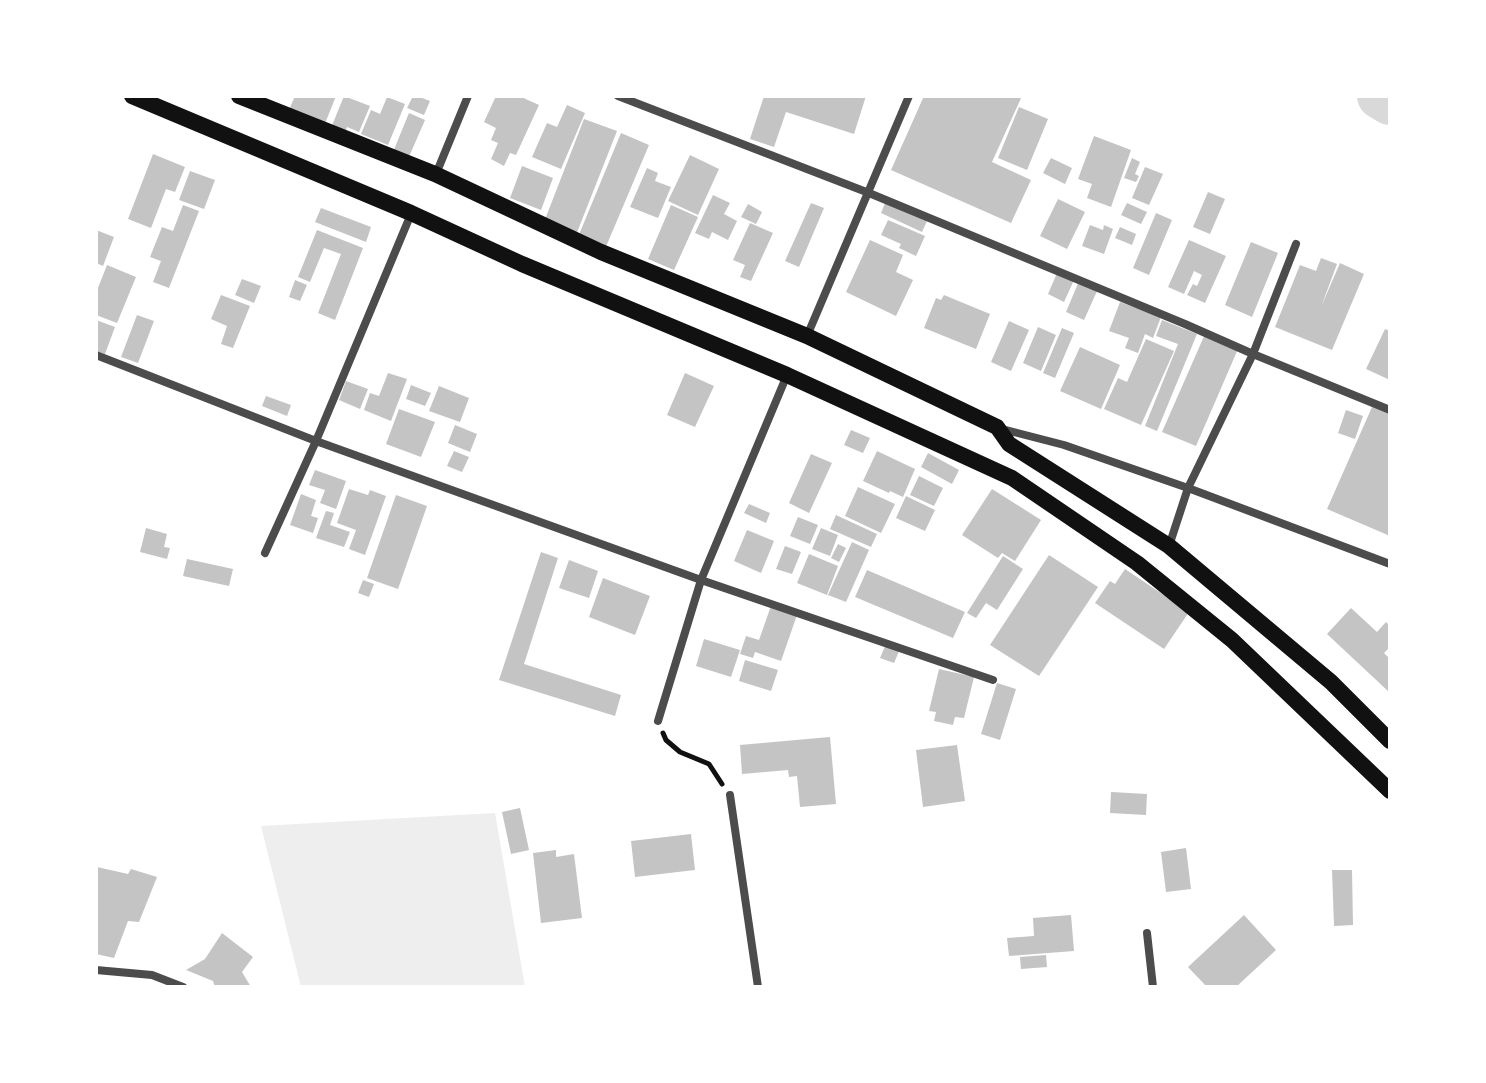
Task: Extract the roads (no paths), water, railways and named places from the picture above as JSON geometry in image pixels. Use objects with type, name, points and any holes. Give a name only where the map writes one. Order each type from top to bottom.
[{"type":"main road","points":[[132,96],[787,375],[1012,478],[1125,555],[1232,640],[1390,791]]},
{"type":"main road","points":[[239,96],[435,174],[601,252],[807,336],[997,427],[1009,444],[1169,546],[1331,682],[1390,741]]},
{"type":"street","points":[[435,174],[468,96]]},
{"type":"street","points":[[618,96],[869,193],[1390,410]]},
{"type":"street","points":[[807,336],[909,96]]},
{"type":"street","points":[[265,553],[316,441],[411,213]]},
{"type":"street","points":[[1169,546],[1188,488],[1253,354],[1296,244]]},
{"type":"street","points":[[96,355],[316,441],[701,580],[993,680]]},
{"type":"street","points":[[658,721],[701,580],[787,375]]},
{"type":"street","points":[[997,427],[1064,445],[1188,488],[1390,564]]},
{"type":"street","points":[[730,795],[758,987]]},
{"type":"street","points":[[1147,933],[1153,987]]},
{"type":"street","points":[[96,970],[152,975],[183,987]]},
{"type":"waterway","points":[[1380,96],[1390,102]]}]
